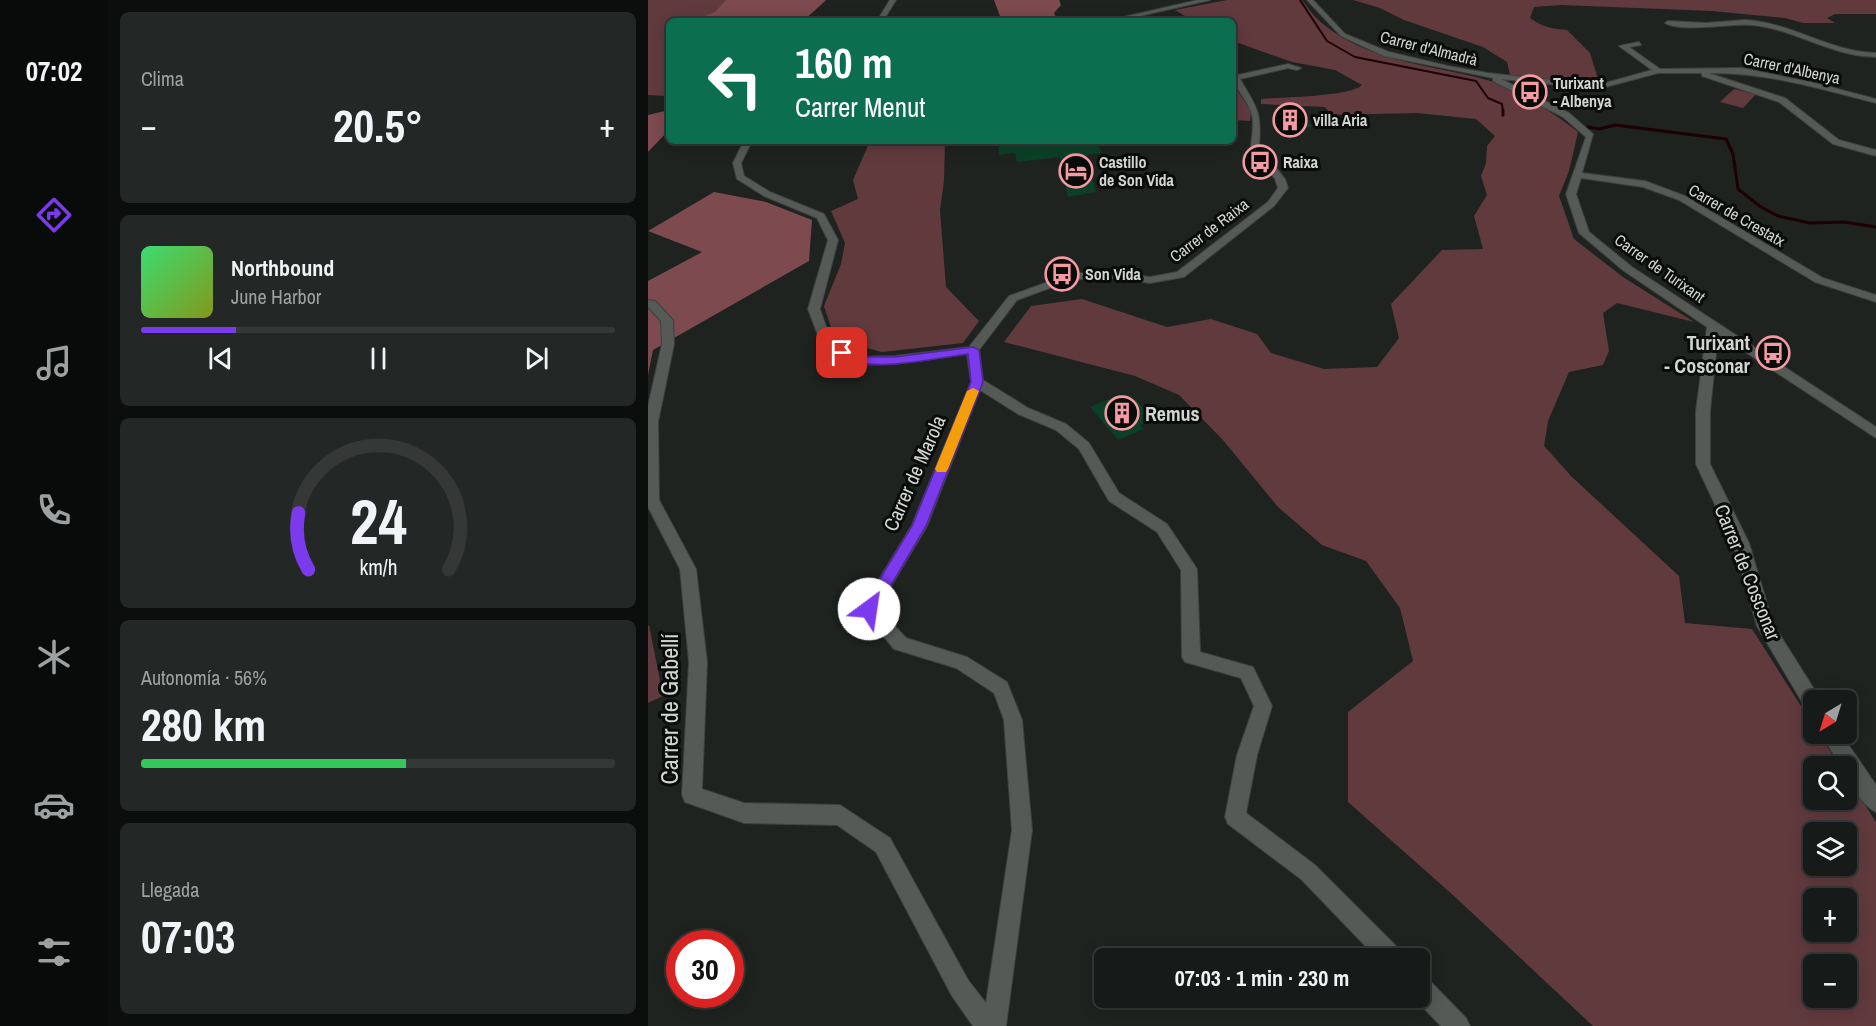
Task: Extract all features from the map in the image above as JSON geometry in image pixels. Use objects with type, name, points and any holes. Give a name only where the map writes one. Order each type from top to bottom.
[{"type":"street","points":[[882,18],[893,0]]},
{"type":"street","points":[[1123,18],[1207,0]]},
{"type":"street","name":"Carrer d'Almadrà","points":[[1310,0],[1343,35],[1387,54],[1488,75]]},
{"type":"street","points":[[1668,23],[1761,24],[1823,46],[1850,53],[1876,55]]},
{"type":"street","points":[[1639,44],[1622,45],[1658,71]]},
{"type":"street","points":[[1236,76],[1288,66],[1297,68]]},
{"type":"street","points":[[1698,70],[1782,100],[1836,142],[1876,153]]},
{"type":"street","name":"Carrer d'Albenya","points":[[1488,75],[1598,87],[1658,71],[1742,70],[1876,101]]},
{"type":"street","name":"Carrer de Turixant","points":[[1488,75],[1566,115],[1590,136],[1570,194],[1584,233],[1628,269],[1876,433]]},
{"type":"street","name":"Carrer de Raixa","points":[[973,350],[1012,298],[1070,277],[1101,274],[1150,280],[1180,275],[1271,204],[1283,188],[1280,179],[1255,146],[1255,111],[1236,79]]},
{"type":"street","points":[[1518,90],[1520,86],[1533,80]]},
{"type":"street","points":[[746,144],[737,163],[740,177],[767,194],[821,216],[832,240],[814,309],[826,346],[857,361],[895,360],[973,350]]},
{"type":"street","name":"Carrer de Crestatx","points":[[1578,175],[1645,184],[1682,198],[1819,280],[1876,299]]},
{"type":"street","name":"Carrer de Gabellí","points":[[648,303],[651,303],[668,320],[668,344],[651,422],[652,500],[688,569],[698,662],[692,795],[744,813],[840,815],[883,845],[960,988],[988,1026]]},
{"type":"street","name":"Carrer de Cosconar","points":[[1713,325],[1703,411],[1703,464],[1741,543],[1765,626],[1804,690]]},
{"type":"street","name":"Carrer de Marola","points":[[973,350],[977,382],[919,526],[869,609],[900,644],[961,662],[1001,688],[1013,720],[1023,830],[993,1026]]},
{"type":"street","points":[[977,382],[1023,411],[1061,427],[1084,446],[1114,497],[1162,528],[1189,569],[1191,657],[1246,672],[1263,706],[1247,755],[1235,817],[1308,872],[1382,948]]},
{"type":"street","points":[[1837,744],[1876,802]]},
{"type":"street","points":[[1430,997],[1458,1026]]},
{"type":"shaded area","points":[[648,0],[826,0],[806,18],[666,18],[666,96],[648,95]]},
{"type":"shaded area","points":[[726,0],[826,0],[806,18],[700,18],[715,12]]},
{"type":"shaded area","points":[[994,0],[1059,0],[1061,5],[1054,13],[1056,17],[1060,18],[1000,16]]},
{"type":"shaded area","points":[[1227,0],[1302,0],[1323,24],[1360,47],[1402,61],[1498,84],[1535,102],[1578,132],[1569,171],[1559,196],[1574,239],[1623,277],[1694,322],[1617,303],[1603,313],[1609,351],[1603,365],[1569,372],[1548,421],[1544,446],[1572,477],[1679,576],[1685,623],[1752,629],[1803,709],[1803,744],[1826,744],[1833,756],[1803,756],[1803,810],[1857,810],[1857,793],[1876,822],[1876,1026],[1593,1026],[1454,896],[1348,802],[1348,712],[1413,661],[1400,608],[1366,561],[1322,545],[1278,507],[1223,440],[1179,395],[1135,376],[1004,342],[1031,306],[1082,299],[1167,327],[1211,319],[1257,334],[1271,353],[1324,369],[1377,367],[1399,338],[1391,304],[1442,250],[1483,249],[1474,216],[1487,195],[1481,176],[1486,163],[1487,146],[1495,136],[1476,119],[1417,113],[1332,115],[1325,107],[1261,104],[1261,99],[1330,94],[1355,89],[1362,85],[1335,70],[1292,62],[1236,42],[1236,18],[1188,18],[1175,10]]},
{"type":"shaded area","points":[[1353,0],[1876,0],[1876,14],[1835,14],[1827,18],[1835,23],[1803,23],[1785,18],[1712,11],[1561,5],[1534,7],[1530,18],[1548,27],[1567,30],[1590,53],[1599,82],[1589,84],[1510,75],[1507,62],[1483,47]]},
{"type":"shaded area","points":[[1236,88],[1251,111],[1250,121],[1236,120]]},
{"type":"shaded area","points":[[1734,89],[1756,94],[1743,108],[1720,102]]},
{"type":"shaded area","points":[[666,111],[666,133],[648,152],[648,115]]},
{"type":"shaded area","points":[[869,144],[945,144],[944,181],[940,210],[946,287],[979,321],[963,343],[882,352],[835,340],[824,306],[841,264],[845,243],[831,211],[858,199],[853,180]]},
{"type":"shaded area","points":[[714,192],[766,202],[812,220],[809,261],[653,350],[648,375],[648,281],[702,252],[648,231]]},
{"type":"shaded area","points":[[648,626],[663,696],[648,703]]},
{"type":"building","name":"villa Aria","points":[[1276,111],[1297,111],[1298,117],[1313,126],[1295,131],[1277,123]]},
{"type":"building","name":"Castillo de Son Vida","points":[[998,144],[1099,144],[1101,153],[1085,155],[1096,192],[1068,197],[1060,157],[1017,162],[1015,153],[999,155]]},
{"type":"building","name":"Remus","points":[[1116,396],[1124,405],[1136,400],[1154,419],[1140,425],[1144,429],[1118,440],[1090,407]]},
{"type":"waterway","points":[[1300,0],[1327,41],[1355,57],[1476,81],[1488,98],[1502,104],[1503,112]]},
{"type":"waterway","points":[[1588,127],[1599,129],[1615,125],[1726,139],[1733,154],[1738,189],[1761,207],[1778,216],[1810,223],[1844,222],[1876,227]]},
{"type":"slow traffic","points":[[942,469],[973,391]]},
{"type":"place","name":"Turixant - Albenya","points":[[1530,92]]},
{"type":"place","name":"villa Aria","points":[[1290,120]]},
{"type":"place","name":"Raixa","points":[[1260,162]]},
{"type":"place","name":"Castillo de Son Vida","points":[[1076,171]]},
{"type":"place","name":"Son Vida","points":[[1062,274]]},
{"type":"place","name":"Turixant - Cosconar","points":[[1773,353]]},
{"type":"place","name":"Remus","points":[[1122,413]]},
{"type":"route","points":[[842,353],[857,361],[895,360],[973,350],[977,382],[919,526],[869,609]]}]
